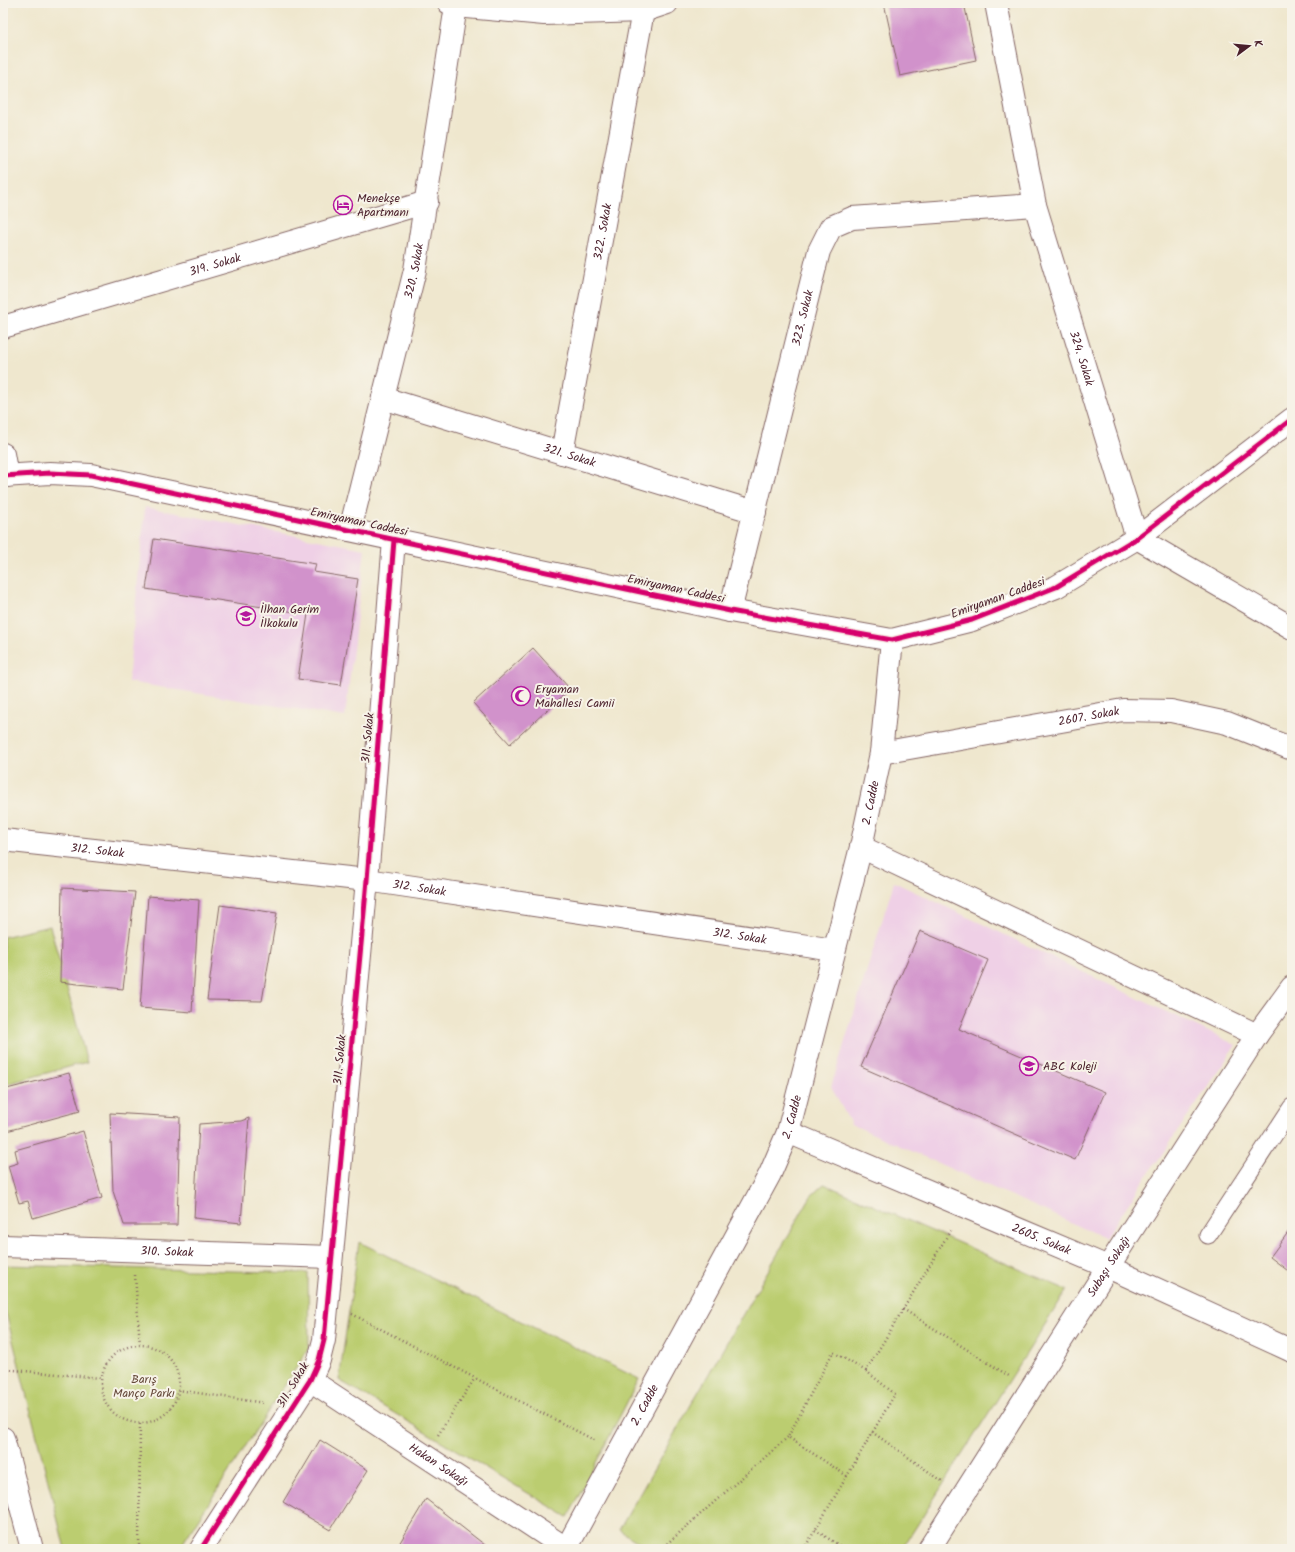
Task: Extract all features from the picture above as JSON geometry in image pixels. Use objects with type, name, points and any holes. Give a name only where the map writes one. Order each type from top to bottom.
[{"type":"street","points":[[452,5],[544,14],[643,11],[667,3]]},
{"type":"street","name":"324. Sokak","points":[[996,3],[1035,205],[1137,538]]},
{"type":"street","name":"320. Sokak","points":[[350,530],[415,270],[427,202],[452,5]]},
{"type":"street","name":"322. Sokak","points":[[562,453],[643,11]]},
{"type":"street","name":"319. Sokak","points":[[3,327],[427,202]]},
{"type":"street","name":"323. Sokak","points":[[730,611],[820,251],[831,227],[852,218],[1035,205]]},
{"type":"street","name":"321. Sokak","points":[[383,398],[755,512]]},
{"type":"street","name":"Emiryaman Caddesi","points":[[5,476],[50,473],[91,475],[730,611],[892,640],[972,620],[1056,587],[1137,538],[1292,419]]},
{"type":"street","points":[[3,454],[5,476]]},
{"type":"street","points":[[1137,538],[1292,628]]},
{"type":"street","name":"311. Sokak","points":[[201,1549],[310,1380],[319,1360],[324,1340],[367,880],[394,540]]},
{"type":"street","name":"2. Cadde","points":[[567,1549],[770,1174],[788,1132],[861,847],[881,753],[892,640]]},
{"type":"street","name":"2607. Sokak","points":[[881,753],[1123,710],[1171,711],[1227,723],[1292,749]]},
{"type":"street","name":"312. Sokak","points":[[3,840],[367,880],[834,950]]},
{"type":"street","points":[[861,847],[1257,1036]]},
{"type":"street","name":"Subaşı Sokağı","points":[[929,1549],[1257,1036],[1292,987]]},
{"type":"street","name":"2605. Sokak","points":[[788,1132],[1108,1268],[1292,1351]]},
{"type":"street","name":"310. Sokak","points":[[3,1246],[331,1257]]},
{"type":"street","name":"Hakan Sokağı","points":[[310,1380],[567,1549]]},
{"type":"street","points":[[3,1438],[32,1549]]},
{"type":"lane","points":[[1208,1235],[1292,1107]]},
{"type":"path","points":[[866,1371],[964,1207]]},
{"type":"path","points":[[133,1251],[140,1345]]},
{"type":"path","points":[[327,1301],[619,1453]]},
{"type":"path","points":[[903,1309],[1031,1389]]},
{"type":"path","points":[[133,1345],[140,1345],[157,1349],[167,1356],[174,1366],[178,1378],[178,1390],[173,1403],[165,1413],[153,1420],[140,1423],[127,1420],[116,1414],[106,1404],[101,1392],[101,1378],[105,1367],[112,1356],[122,1349],[133,1345]]},
{"type":"path","points":[[661,1549],[788,1437],[833,1352],[866,1371],[895,1394],[804,1549]]},
{"type":"path","points":[[3,1369],[101,1378]]},
{"type":"path","points":[[424,1455],[475,1378]]},
{"type":"path","points":[[178,1390],[292,1407]]},
{"type":"path","points":[[139,1549],[140,1423]]},
{"type":"path","points":[[872,1432],[963,1495]]},
{"type":"path","points":[[788,1437],[847,1476]]},
{"type":"path","points":[[815,1530],[845,1549]]},
{"type":"shaded area","name":"İlhan Gerim İlkokulu","points":[[145,507],[365,549],[345,717],[128,682]]},
{"type":"shaded area","name":"ABC Koleji","points":[[894,882],[1236,1045],[1105,1238],[851,1124],[831,1087]]},
{"type":"green space","points":[[50,926],[87,1062],[3,1085],[3,937]]},
{"type":"green space","points":[[824,1184],[1067,1290],[902,1549],[649,1549],[619,1530],[811,1196]]},
{"type":"green space","points":[[359,1242],[639,1379],[568,1517],[339,1380]]},
{"type":"green space","name":"Barış Manço Parkı","points":[[3,1265],[308,1273],[309,1348],[179,1549],[65,1549],[3,1301]]},
{"type":"building","points":[[884,3],[964,3],[976,60],[900,76]]},
{"type":"building","points":[[154,539],[316,564],[314,572],[358,579],[341,685],[298,679],[308,614],[146,589]]},
{"type":"building","name":"Eryaman Mahallesi Camii","points":[[533,648],[570,689],[510,744],[473,703]]},
{"type":"building","points":[[62,888],[135,892],[123,989],[60,982]]},
{"type":"building","points":[[148,896],[199,900],[192,1012],[140,1008]]},
{"type":"building","points":[[220,905],[277,913],[262,1001],[207,1000]]},
{"type":"building","points":[[920,931],[988,960],[959,1029],[1105,1092],[1075,1160],[861,1067]]},
{"type":"building","points":[[69,1073],[80,1111],[3,1132],[3,1090]]},
{"type":"building","points":[[110,1113],[180,1117],[177,1225],[124,1225],[113,1191]]},
{"type":"building","points":[[249,1118],[241,1223],[194,1218],[199,1124],[241,1121]]},
{"type":"building","points":[[83,1131],[102,1198],[33,1218],[28,1201],[19,1203],[8,1166],[18,1163],[15,1150]]},
{"type":"building","points":[[1292,1227],[1292,1274],[1270,1257]]},
{"type":"building","points":[[320,1440],[368,1470],[330,1530],[283,1502]]},
{"type":"building","points":[[426,1499],[490,1549],[396,1549]]},
{"type":"cycle path","points":[[3,476],[50,473],[91,475],[730,611],[892,640],[972,620],[1056,587],[1137,538],[1292,419]]},
{"type":"cycle path","points":[[201,1549],[310,1380],[319,1360],[324,1340],[367,880],[394,540]]},
{"type":"place","name":"Menekşe Apartmanı","points":[[343,205]]},
{"type":"place","name":"İlhan Gerim İlkokulu","points":[[246,616]]},
{"type":"place","name":"Eryaman Mahallesi Camii","points":[[521,696]]},
{"type":"place","name":"ABC Koleji","points":[[1029,1066]]}]
